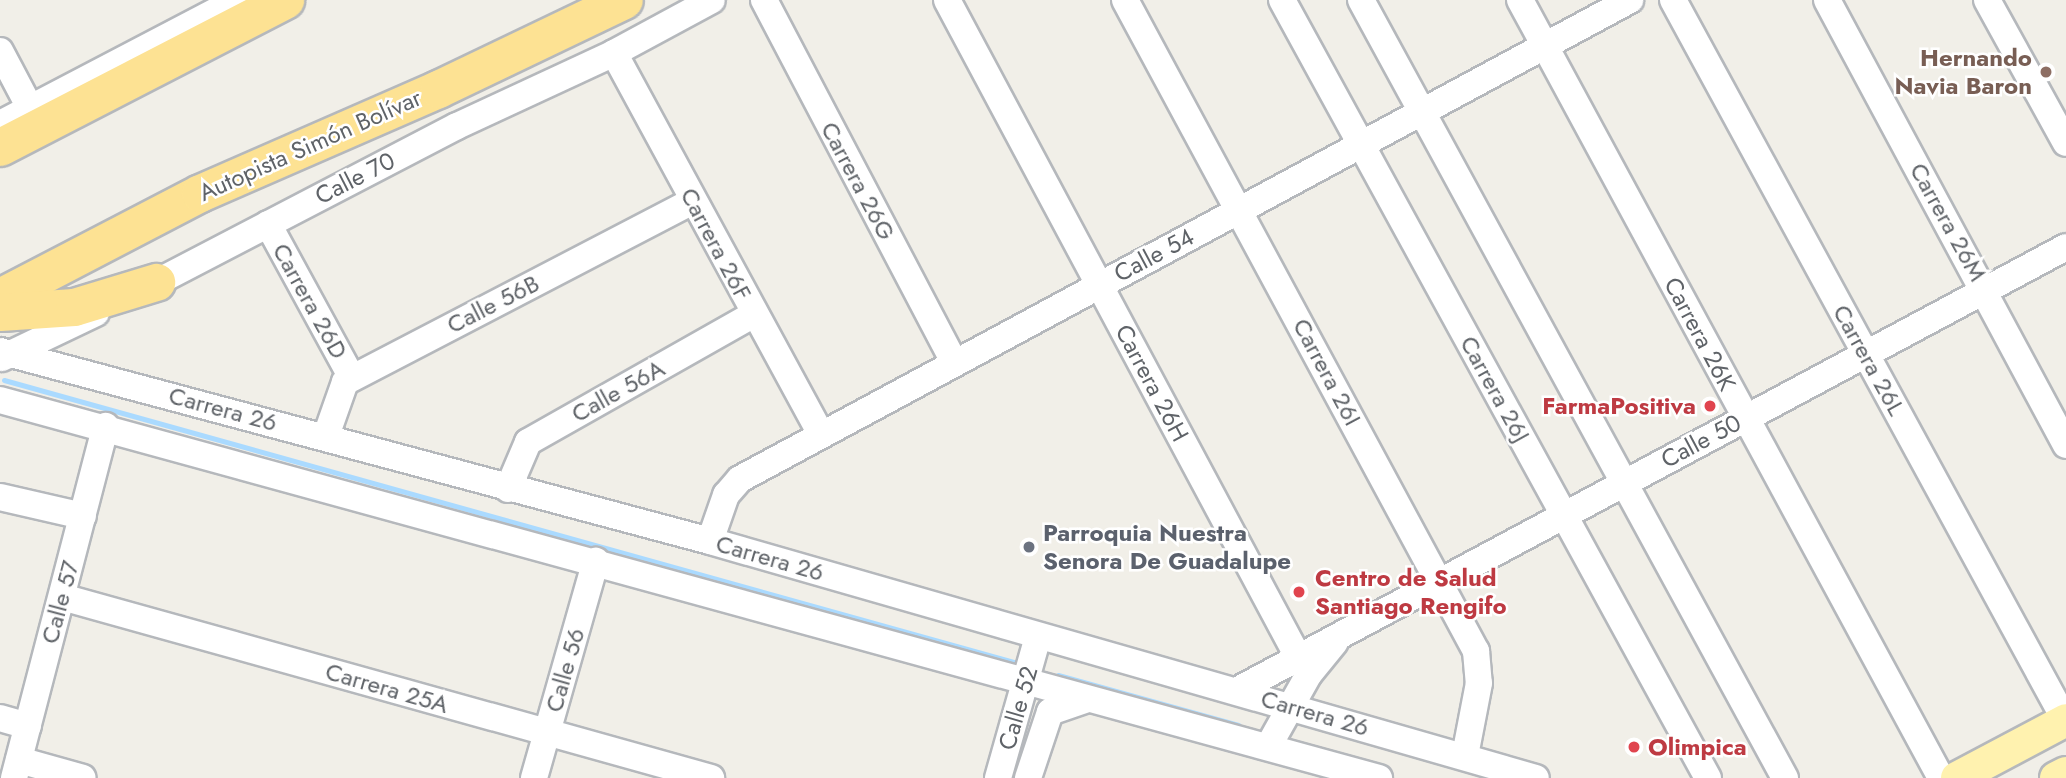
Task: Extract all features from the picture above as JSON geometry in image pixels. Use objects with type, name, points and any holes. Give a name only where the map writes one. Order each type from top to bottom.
[{"type":"highway","points":[[0,147],[285,0]]},
{"type":"highway","name":"Autopista Simón Bolívar","points":[[0,297],[200,192],[438,89],[624,0]]},
{"type":"highway","points":[[0,312],[74,307],[156,282]]},
{"type":"main road","points":[[1957,778],[2065,720]]},
{"type":"main road","points":[[2056,778],[2066,773]]},
{"type":"street","points":[[0,124],[237,0]]},
{"type":"street","name":"Calle 70","points":[[3,354],[156,282],[457,126],[614,53],[712,0]]},
{"type":"street","name":"Carrera 26G","points":[[764,0],[954,362]]},
{"type":"street","name":"Carrera 26H","points":[[947,0],[1297,655]]},
{"type":"street","name":"Carrera 26I","points":[[1125,0],[1479,662],[1465,756]]},
{"type":"street","name":"Carrera 26J","points":[[1282,0],[1709,778]]},
{"type":"street","points":[[1361,0],[1785,778]]},
{"type":"street","name":"Carrera 26K","points":[[1520,0],[1941,778]]},
{"type":"street","name":"Calle 54","points":[[710,541],[731,488],[821,434],[1630,0]]},
{"type":"street","name":"Carrera 26L","points":[[1672,0],[2065,720]]},
{"type":"street","name":"Carrera 26M","points":[[1827,0],[1985,289],[2066,445]]},
{"type":"street","points":[[1987,0],[2066,143]]},
{"type":"street","points":[[0,51],[30,108]]},
{"type":"street","name":"Carrera 26F","points":[[614,53],[692,201],[821,434]]},
{"type":"street","name":"Calle 56B","points":[[352,378],[692,201]]},
{"type":"street","name":"Carrera 26D","points":[[268,224],[352,378]]},
{"type":"street","name":"Calle 50","points":[[1236,691],[1297,655],[1338,638],[1437,580],[2066,247]]},
{"type":"street","name":"Calle 56A","points":[[508,489],[528,442],[754,314]]},
{"type":"street","name":"Carrera 26","points":[[3,354],[326,436],[508,489],[710,541],[1536,778]]},
{"type":"street","points":[[326,436],[339,390],[352,378]]},
{"type":"street","name":"Carrera 26","points":[[0,400],[106,426],[1379,778]]},
{"type":"street","name":"Calle 57","points":[[16,769],[106,426]]},
{"type":"street","points":[[0,497],[83,516]]},
{"type":"street","name":"Calle 56","points":[[534,778],[596,561]]},
{"type":"street","name":"Carrera 25A","points":[[62,597],[711,778]]},
{"type":"street","name":"Calle 52","points":[[998,778],[1038,637]]},
{"type":"street","name":"Calle 50","points":[[1268,747],[1289,706],[1338,638]]},
{"type":"street","name":"Calle 52","points":[[1028,778],[1050,712],[1088,699]]},
{"type":"street","points":[[0,718],[27,726]]},
{"type":"street","points":[[16,769],[83,778]]},
{"type":"waterway","points":[[4,380],[1014,662]]},
{"type":"waterway","points":[[1058,675],[1238,725]]},
{"type":"place","name":"Hernando Navia Baron","points":[[2046,72]]},
{"type":"place","name":"FarmaPositiva","points":[[1710,406]]},
{"type":"place","name":"Parroquia Nuestra Senora De Guadalupe","points":[[1029,547]]},
{"type":"place","name":"Centro de Salud Santiago Rengifo","points":[[1299,592]]},
{"type":"place","name":"Olimpica","points":[[1634,747]]}]
